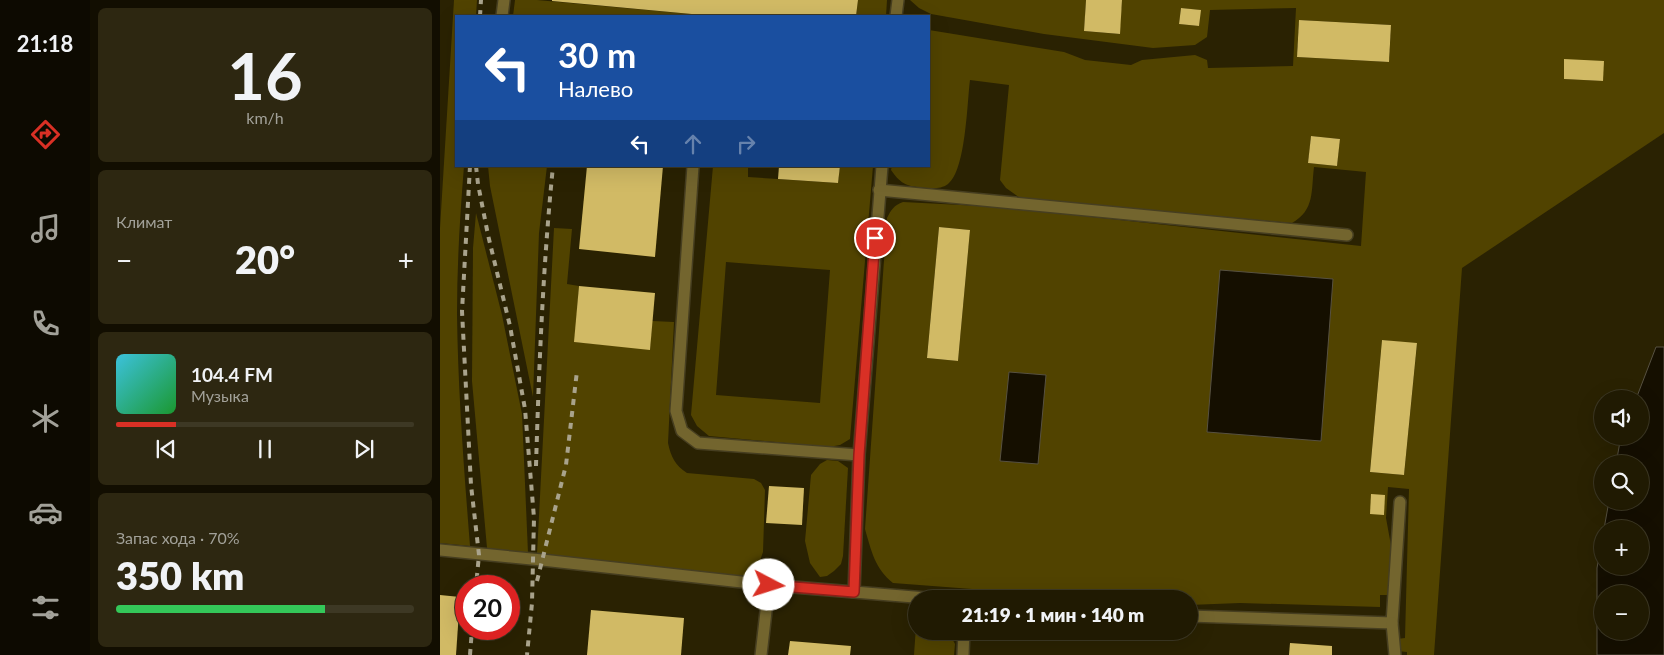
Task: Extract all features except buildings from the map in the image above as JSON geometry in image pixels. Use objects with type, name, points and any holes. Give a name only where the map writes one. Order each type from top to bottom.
[{"type":"lane","points":[[502,15],[504,0]]},
{"type":"lane","points":[[896,15],[898,0]]},
{"type":"lane","points":[[693,167],[676,412],[682,431],[698,443],[859,455]]},
{"type":"lane","points":[[854,592],[859,455],[882,167]]},
{"type":"lane","points":[[879,190],[1347,235]]},
{"type":"lane","points":[[1396,655],[1392,623],[1400,502]]},
{"type":"lane","points":[[440,550],[769,585],[908,596]]},
{"type":"lane","points":[[761,655],[769,585]]},
{"type":"lane","points":[[1198,616],[1392,623]]},
{"type":"lane","points":[[964,640],[964,655]]},
{"type":"shaded area","points":[[454,0],[477,0],[476,15],[455,15],[455,167],[464,167],[458,259],[457,314],[470,546],[440,543],[440,228]]},
{"type":"shaded area","points":[[515,0],[537,0],[702,15],[513,15]]},
{"type":"shaded area","points":[[858,0],[887,0],[886,15],[856,15]]},
{"type":"shaded area","points":[[910,0],[1086,0],[1084,31],[1119,34],[1122,0],[1664,0],[1664,133],[1462,268],[1434,655],[1407,655],[1407,652],[1397,651],[1397,639],[1405,638],[1409,489],[1388,487],[1386,518],[1394,562],[1391,595],[1380,595],[1380,607],[1240,603],[1198,605],[1198,590],[986,590],[893,583],[882,572],[874,559],[865,529],[887,218],[895,206],[903,202],[1000,207],[1361,246],[1366,172],[1314,167],[1312,192],[1308,206],[1305,212],[1292,223],[1020,198],[1006,188],[1000,180],[1009,85],[970,80],[962,151],[959,165],[948,184],[935,188],[914,187],[902,182],[895,175],[891,170],[892,167],[930,167],[930,30],[1064,52],[1085,60],[1131,65],[1142,60],[1195,55],[1207,60],[1208,68],[1293,66],[1296,8],[1210,10],[1207,37],[1195,45],[1153,48],[1044,34],[931,14],[919,8]],"holes":[[[1181,8],[1200,10],[1199,26],[1179,24]],[[1299,20],[1391,25],[1389,62],[1297,57]],[[1565,59],[1603,81],[1564,79]],[[1311,136],[1340,139],[1337,166],[1308,163]],[[939,227],[970,230],[958,361],[927,358]],[[1382,340],[1417,344],[1404,475],[1370,472]]]},
{"type":"shaded area","points":[[488,167],[547,167],[539,233],[533,397],[490,186]]},
{"type":"shaded area","points":[[713,167],[748,167],[748,177],[838,183],[840,167],[873,167],[850,439],[840,445],[829,447],[709,436],[697,426],[691,415]],"holes":[[[726,262],[830,270],[820,403],[716,395]]]},
{"type":"shaded area","points":[[476,213],[502,315],[522,414],[528,553],[487,548],[472,381],[473,248]]},
{"type":"shaded area","points":[[554,228],[572,229],[567,284],[579,286],[575,342],[650,349],[652,321],[674,322],[668,443],[674,460],[687,473],[754,479],[761,483],[765,490],[763,552],[757,569],[746,577],[537,554]]},
{"type":"shaded area","points":[[1220,270],[1333,279],[1321,441],[1207,432]]},
{"type":"shaded area","points":[[1656,347],[1664,347],[1664,655],[1597,655],[1597,640],[1649,640],[1649,585],[1597,585],[1597,575],[1649,575],[1649,520],[1606,520],[1607,510],[1649,510],[1649,455],[1618,455],[1619,445],[1649,445],[1649,390],[1639,390]]},
{"type":"shaded area","points":[[1009,372],[1046,375],[1038,464],[1000,461]]},
{"type":"shaded area","points":[[827,460],[838,461],[848,468],[843,556],[841,564],[834,571],[827,576],[820,577],[810,563],[805,541],[811,475],[820,464]]},
{"type":"shaded area","points":[[915,640],[953,640],[955,644],[954,655],[914,655]]},
{"type":"railway","points":[[480,15],[481,0]]},
{"type":"railway","points":[[470,167],[462,311],[471,485],[479,555],[477,575]]},
{"type":"railway","points":[[476,167],[488,235],[510,326],[525,409],[534,518],[532,603],[527,655]]},
{"type":"railway","points":[[536,466],[542,316],[553,167]]},
{"type":"railway","points":[[537,581],[566,465],[577,371]]},
{"type":"railway","points":[[470,655],[471,640]]},
{"type":"route","points":[[769,585],[854,592],[859,455],[875,238]]}]
